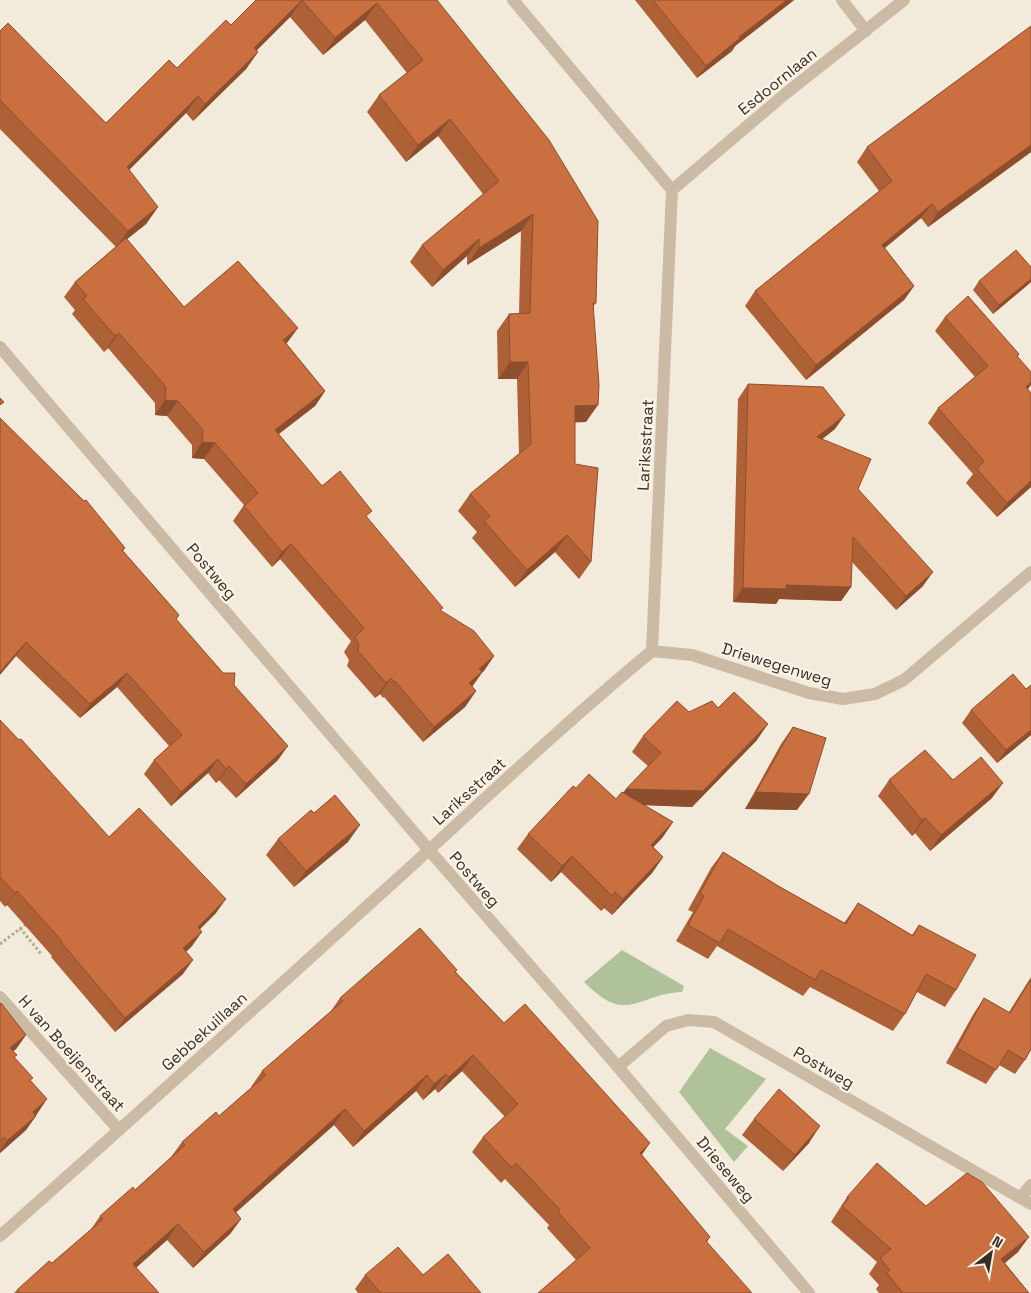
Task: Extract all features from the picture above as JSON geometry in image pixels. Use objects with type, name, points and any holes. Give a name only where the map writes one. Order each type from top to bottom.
[{"type":"street","points":[[513,0],[672,190]]},
{"type":"street","points":[[842,0],[866,31]]},
{"type":"street","name":"Esdoornlaan","points":[[672,190],[785,94],[904,0]]},
{"type":"street","name":"Lariksstraat","points":[[429,850],[619,678],[652,651],[672,190]]},
{"type":"street","name":"Postweg","points":[[0,347],[429,850],[618,1066],[666,1026],[688,1020],[714,1022],[1026,1201]]},
{"type":"street","name":"Driewegenweg","points":[[652,651],[692,655],[809,693],[842,699],[875,694],[904,680],[1031,572]]},
{"type":"street","name":"Gebbekuillaan","points":[[0,1236],[429,850]]},
{"type":"street","name":"H van Boeijenstraat","points":[[0,997],[119,1130]]},
{"type":"street","name":"Drieseweg","points":[[618,1066],[809,1293]]},
{"type":"street","points":[[1026,1201],[1031,1185]]},
{"type":"path","points":[[0,944],[25,925]]},
{"type":"path","points":[[20,928],[42,955]]},
{"type":"green space","points":[[622,950],[684,986],[682,992],[622,1005],[611,1002],[599,995],[584,982]]},
{"type":"green space","points":[[710,1048],[766,1079],[725,1129],[748,1146],[734,1162],[679,1092]]},
{"type":"building","points":[[256,0],[302,0],[254,48],[258,52],[205,104],[198,96],[127,167],[158,207],[128,231],[0,100],[0,31],[8,23],[106,123],[169,60],[177,68],[226,20],[231,25]]},
{"type":"building","points":[[302,0],[437,0],[549,140],[598,221],[596,303],[593,303],[599,385],[598,405],[575,406],[575,464],[598,468],[591,562],[567,535],[527,570],[484,521],[490,516],[470,494],[531,444],[528,362],[510,362],[509,314],[530,313],[533,214],[479,248],[479,239],[443,270],[422,245],[499,181],[450,119],[418,145],[379,95],[423,60],[377,3],[335,38]]},
{"type":"building","points":[[653,0],[787,0],[739,37],[706,66]]},
{"type":"building","points":[[1031,26],[1031,145],[938,212],[932,204],[882,245],[914,286],[816,365],[755,291],[892,181],[867,147]]},
{"type":"building","points":[[126,238],[184,307],[238,261],[298,328],[283,340],[325,391],[275,430],[322,486],[340,471],[372,511],[366,516],[443,608],[440,610],[474,631],[494,656],[479,669],[482,672],[469,683],[476,691],[434,727],[395,681],[391,678],[386,683],[358,651],[359,645],[355,637],[364,628],[291,544],[282,552],[244,506],[258,493],[215,443],[202,442],[203,430],[178,401],[165,400],[166,387],[119,333],[115,336],[83,299],[87,296],[75,282]]},
{"type":"building","points":[[1016,250],[1031,267],[1031,279],[999,305],[979,281]]},
{"type":"building","points":[[968,296],[1019,354],[1017,356],[1031,372],[1031,382],[1026,387],[1031,393],[1031,481],[1007,503],[977,469],[984,461],[938,408],[988,366],[945,317]]},
{"type":"building","points":[[748,384],[823,387],[845,415],[817,437],[871,459],[858,489],[933,572],[906,596],[853,537],[851,587],[786,585],[786,589],[743,588]]},
{"type":"building","points":[[0,418],[84,501],[86,500],[125,548],[122,550],[179,615],[176,619],[223,673],[235,673],[234,685],[288,746],[246,784],[229,766],[226,769],[218,759],[181,792],[154,760],[182,735],[127,673],[90,704],[26,642],[0,672]]},
{"type":"building","points":[[1013,674],[1026,689],[1031,685],[1031,730],[1006,750],[971,710]]},
{"type":"building","points":[[734,692],[768,724],[703,791],[626,789],[661,753],[643,736],[677,701],[689,712],[712,701],[718,708]]},
{"type":"building","points":[[0,720],[19,740],[21,739],[109,837],[139,808],[226,899],[198,927],[202,932],[183,948],[193,960],[125,1018],[62,941],[17,891],[15,893],[0,877]]},
{"type":"building","points":[[793,727],[826,738],[809,794],[756,792]]},
{"type":"building","points":[[925,750],[953,780],[981,757],[1003,783],[941,835],[925,818],[922,820],[889,780]]},
{"type":"building","points":[[589,774],[616,799],[622,792],[673,822],[651,845],[663,857],[623,899],[615,892],[612,896],[572,856],[562,866],[528,834],[573,786],[576,788]]},
{"type":"building","points":[[335,795],[360,825],[306,871],[278,839],[311,810],[314,813]]},
{"type":"building","points":[[723,852],[846,924],[858,903],[913,936],[919,925],[976,955],[956,990],[926,974],[905,1014],[821,970],[815,980],[728,929],[720,943],[688,925],[704,896],[700,893]]},
{"type":"building","points":[[420,928],[457,970],[455,972],[504,1023],[525,1004],[650,1143],[640,1153],[710,1237],[706,1241],[752,1293],[538,1293],[590,1248],[558,1212],[560,1210],[516,1163],[512,1168],[483,1137],[518,1104],[473,1055],[449,1077],[446,1074],[434,1084],[427,1075],[364,1131],[345,1109],[233,1209],[241,1219],[204,1252],[178,1224],[133,1264],[159,1293],[20,1293],[17,1290],[49,1261],[52,1263],[103,1219],[100,1216],[133,1187],[135,1190],[185,1145],[182,1142],[216,1112],[219,1116],[266,1075],[262,1071],[343,1001],[340,998]]},
{"type":"building","points":[[1031,979],[1031,1049],[1025,1060],[1008,1050],[996,1070],[957,1048],[984,998],[1010,1013]]},
{"type":"building","points":[[1,1003],[26,1035],[10,1048],[17,1055],[14,1057],[33,1078],[30,1080],[47,1099],[33,1112],[36,1116],[7,1141],[4,1137],[0,1141]]},
{"type":"building","points":[[779,1089],[820,1126],[795,1155],[754,1119]]},
{"type":"building","points":[[877,1163],[926,1206],[967,1173],[982,1182],[1029,1237],[1001,1259],[1029,1293],[903,1293],[887,1273],[890,1270],[880,1258],[891,1249],[842,1206],[849,1198],[847,1197]]},
{"type":"building","points":[[398,1247],[423,1275],[448,1254],[481,1293],[381,1293],[365,1275]]}]
